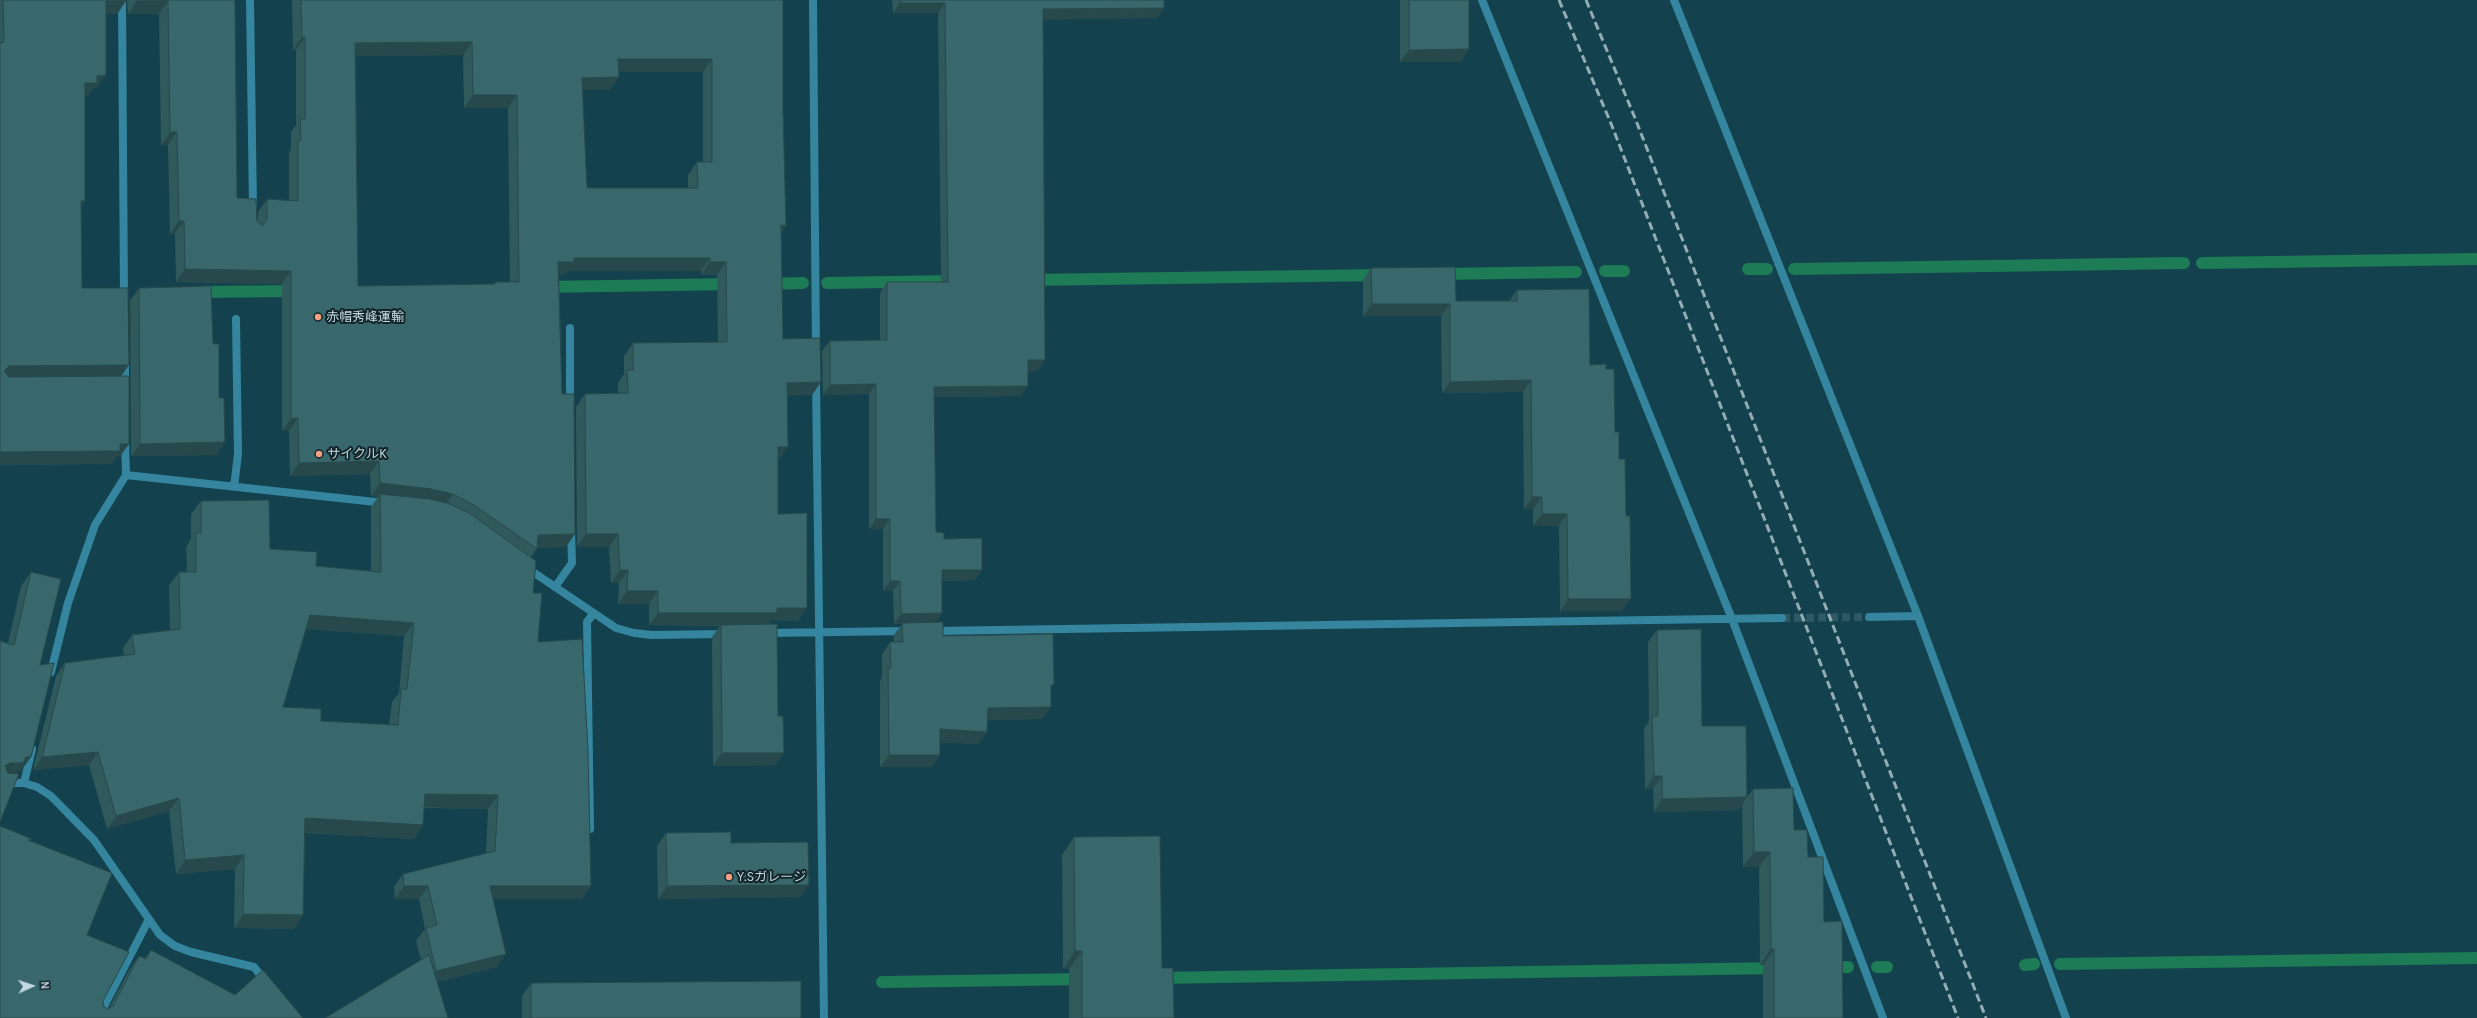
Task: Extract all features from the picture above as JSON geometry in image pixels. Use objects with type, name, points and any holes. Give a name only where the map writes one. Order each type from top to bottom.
[{"type":"street","points":[[122,0],[124,311]]},
{"type":"street","points":[[250,0],[253,218]]},
{"type":"street","points":[[813,0],[816,356]]},
{"type":"street","points":[[1482,0],[1732,619],[1883,1018]]},
{"type":"street","points":[[1674,0],[1918,616],[2066,1018]]},
{"type":"street","points":[[234,487],[238,454],[236,319]]},
{"type":"street","points":[[570,328],[570,414]]},
{"type":"street","points":[[125,351],[121,383],[125,398]]},
{"type":"street","points":[[816,372],[824,1018]]},
{"type":"street","points":[[50,678],[68,603],[95,525],[126,475],[125,429]]},
{"type":"street","points":[[126,475],[398,504]]},
{"type":"street","points":[[555,587],[572,563],[571,524]]},
{"type":"street","points":[[518,561],[593,614],[616,628],[634,633],[732,634]]},
{"type":"street","points":[[590,829],[587,622],[593,614]]},
{"type":"street","points":[[1869,617],[1918,616]]},
{"type":"street","points":[[755,633],[1782,618]]},
{"type":"street","points":[[24,783],[35,738]]},
{"type":"street","points":[[0,783],[24,783],[37,787],[51,796],[77,821],[109,860],[148,921],[160,935],[175,946],[191,952],[254,967],[273,990]]},
{"type":"street","points":[[98,1018],[148,921]]},
{"type":"building","points":[[3,0],[126,0],[106,1],[106,75],[97,76],[97,83],[85,83],[85,201],[81,201],[82,288],[128,288],[129,365],[9,366],[4,371],[9,377],[129,376],[129,444],[120,444],[120,451],[0,452],[0,43],[4,42]]},
{"type":"building","points":[[235,0],[237,198],[256,199],[257,221],[262,226],[267,220],[267,199],[298,201],[298,140],[301,140],[300,119],[305,119],[305,37],[302,37],[301,0],[783,0],[783,110],[786,226],[781,225],[783,339],[820,338],[821,382],[787,383],[788,447],[778,447],[778,514],[807,513],[807,608],[777,608],[777,613],[658,613],[658,591],[627,591],[628,570],[620,570],[618,534],[586,534],[585,394],[628,393],[627,370],[633,370],[633,343],[727,342],[726,262],[710,262],[710,258],[574,258],[574,262],[558,262],[562,394],[574,394],[575,534],[538,535],[537,549],[474,505],[453,494],[431,489],[380,483],[379,461],[299,463],[298,418],[291,419],[291,271],[185,269],[184,221],[179,221],[177,132],[170,132],[168,1],[137,1]],"holes":[[[472,42],[473,95],[517,95],[519,282],[495,282],[495,284],[358,286],[355,43]],[[618,59],[712,59],[712,162],[697,162],[698,188],[587,188],[582,78],[619,77]]]},
{"type":"building","points":[[900,0],[1164,0],[1164,8],[1043,9],[1045,360],[1028,360],[1028,386],[934,387],[936,532],[944,533],[944,539],[982,538],[982,570],[942,570],[942,613],[901,614],[900,581],[890,581],[890,519],[876,519],[876,384],[830,385],[830,341],[887,340],[887,282],[948,282],[945,3],[900,3]]},
{"type":"building","points":[[1409,0],[1469,0],[1469,49],[1409,50]]},
{"type":"building","points":[[1455,267],[1456,301],[1517,301],[1517,290],[1589,289],[1590,365],[1606,364],[1606,369],[1614,369],[1615,432],[1619,432],[1619,459],[1625,459],[1626,516],[1630,516],[1631,599],[1568,599],[1567,514],[1542,514],[1542,497],[1532,497],[1531,380],[1450,382],[1450,304],[1372,304],[1371,268]]},
{"type":"building","points":[[211,286],[213,344],[219,344],[219,398],[224,398],[225,442],[140,444],[139,288]]},
{"type":"building","points":[[380,494],[430,499],[450,504],[469,513],[536,561],[533,593],[542,593],[538,642],[582,639],[588,751],[591,886],[490,886],[506,954],[436,971],[426,928],[437,925],[428,886],[404,886],[403,874],[495,851],[498,795],[425,794],[423,825],[305,818],[303,915],[243,914],[244,855],[185,860],[179,798],[116,816],[98,752],[42,757],[65,663],[135,654],[132,635],[180,629],[179,572],[196,572],[196,533],[201,533],[201,501],[269,500],[270,549],[317,552],[316,566],[381,572]],"holes":[[[310,615],[414,623],[407,689],[401,689],[398,725],[321,721],[321,709],[283,707]]]},
{"type":"building","points":[[31,572],[61,579],[40,665],[54,663],[31,757],[26,757],[23,763],[10,763],[5,766],[8,773],[19,774],[0,822],[0,641],[14,645]]},
{"type":"building","points":[[943,622],[943,636],[1053,634],[1054,685],[1051,685],[1051,707],[988,708],[987,732],[940,729],[940,755],[889,755],[888,668],[891,668],[890,642],[903,642],[902,623]]},
{"type":"building","points":[[777,624],[778,716],[783,716],[784,753],[722,753],[721,625]]},
{"type":"building","points":[[1701,629],[1702,726],[1746,726],[1747,797],[1662,799],[1662,776],[1654,776],[1652,716],[1658,716],[1657,630]]},
{"type":"building","points":[[1793,788],[1794,830],[1807,830],[1808,857],[1823,857],[1824,922],[1842,921],[1843,1018],[1774,1018],[1774,949],[1771,949],[1770,852],[1754,852],[1753,789]]},
{"type":"building","points":[[0,826],[32,839],[28,840],[112,873],[87,935],[129,952],[103,1001],[104,1007],[108,1009],[113,1006],[139,956],[146,959],[151,950],[235,995],[263,970],[303,1018],[0,1018]]},
{"type":"building","name":"Y.Sガレージ","points":[[731,832],[731,843],[808,842],[809,885],[667,886],[666,833]]},
{"type":"building","points":[[1160,836],[1162,968],[1173,968],[1174,1018],[1082,1018],[1082,951],[1075,951],[1074,837]]},
{"type":"building","points":[[429,955],[448,1018],[325,1018]]},
{"type":"building","points":[[801,981],[801,1018],[531,1018],[531,983]]},
{"type":"waterway","points":[[2202,263],[2477,259]]},
{"type":"waterway","points":[[1794,269],[2184,263]]},
{"type":"waterway","points":[[1748,269],[1767,269]]},
{"type":"waterway","points":[[1605,271],[1624,271]]},
{"type":"waterway","points":[[1438,274],[1576,272]]},
{"type":"waterway","points":[[1028,280],[1382,275]]},
{"type":"waterway","points":[[827,283],[956,281]]},
{"type":"waterway","points":[[767,284],[803,283]]},
{"type":"waterway","points":[[543,287],[733,284]]},
{"type":"waterway","points":[[195,292],[299,291]]},
{"type":"waterway","points":[[2060,964],[2477,958]]},
{"type":"waterway","points":[[2025,965],[2034,964]]},
{"type":"waterway","points":[[1827,968],[1848,967]]},
{"type":"waterway","points":[[1877,967],[1887,967]]},
{"type":"waterway","points":[[1157,978],[1779,968]]},
{"type":"waterway","points":[[882,982],[1085,979]]},
{"type":"tunnel","points":[[1782,618],[1869,617]]},
{"type":"railway","points":[[1559,0],[1612,126],[1958,1018]]},
{"type":"railway","points":[[1586,0],[1635,118],[1986,1018]]},
{"type":"place","name":"赤帽秀峰運輸","points":[[318,317]]},
{"type":"place","name":"サイクルK","points":[[319,454]]},
{"type":"place","name":"Y.Sガレージ","points":[[729,877]]}]
